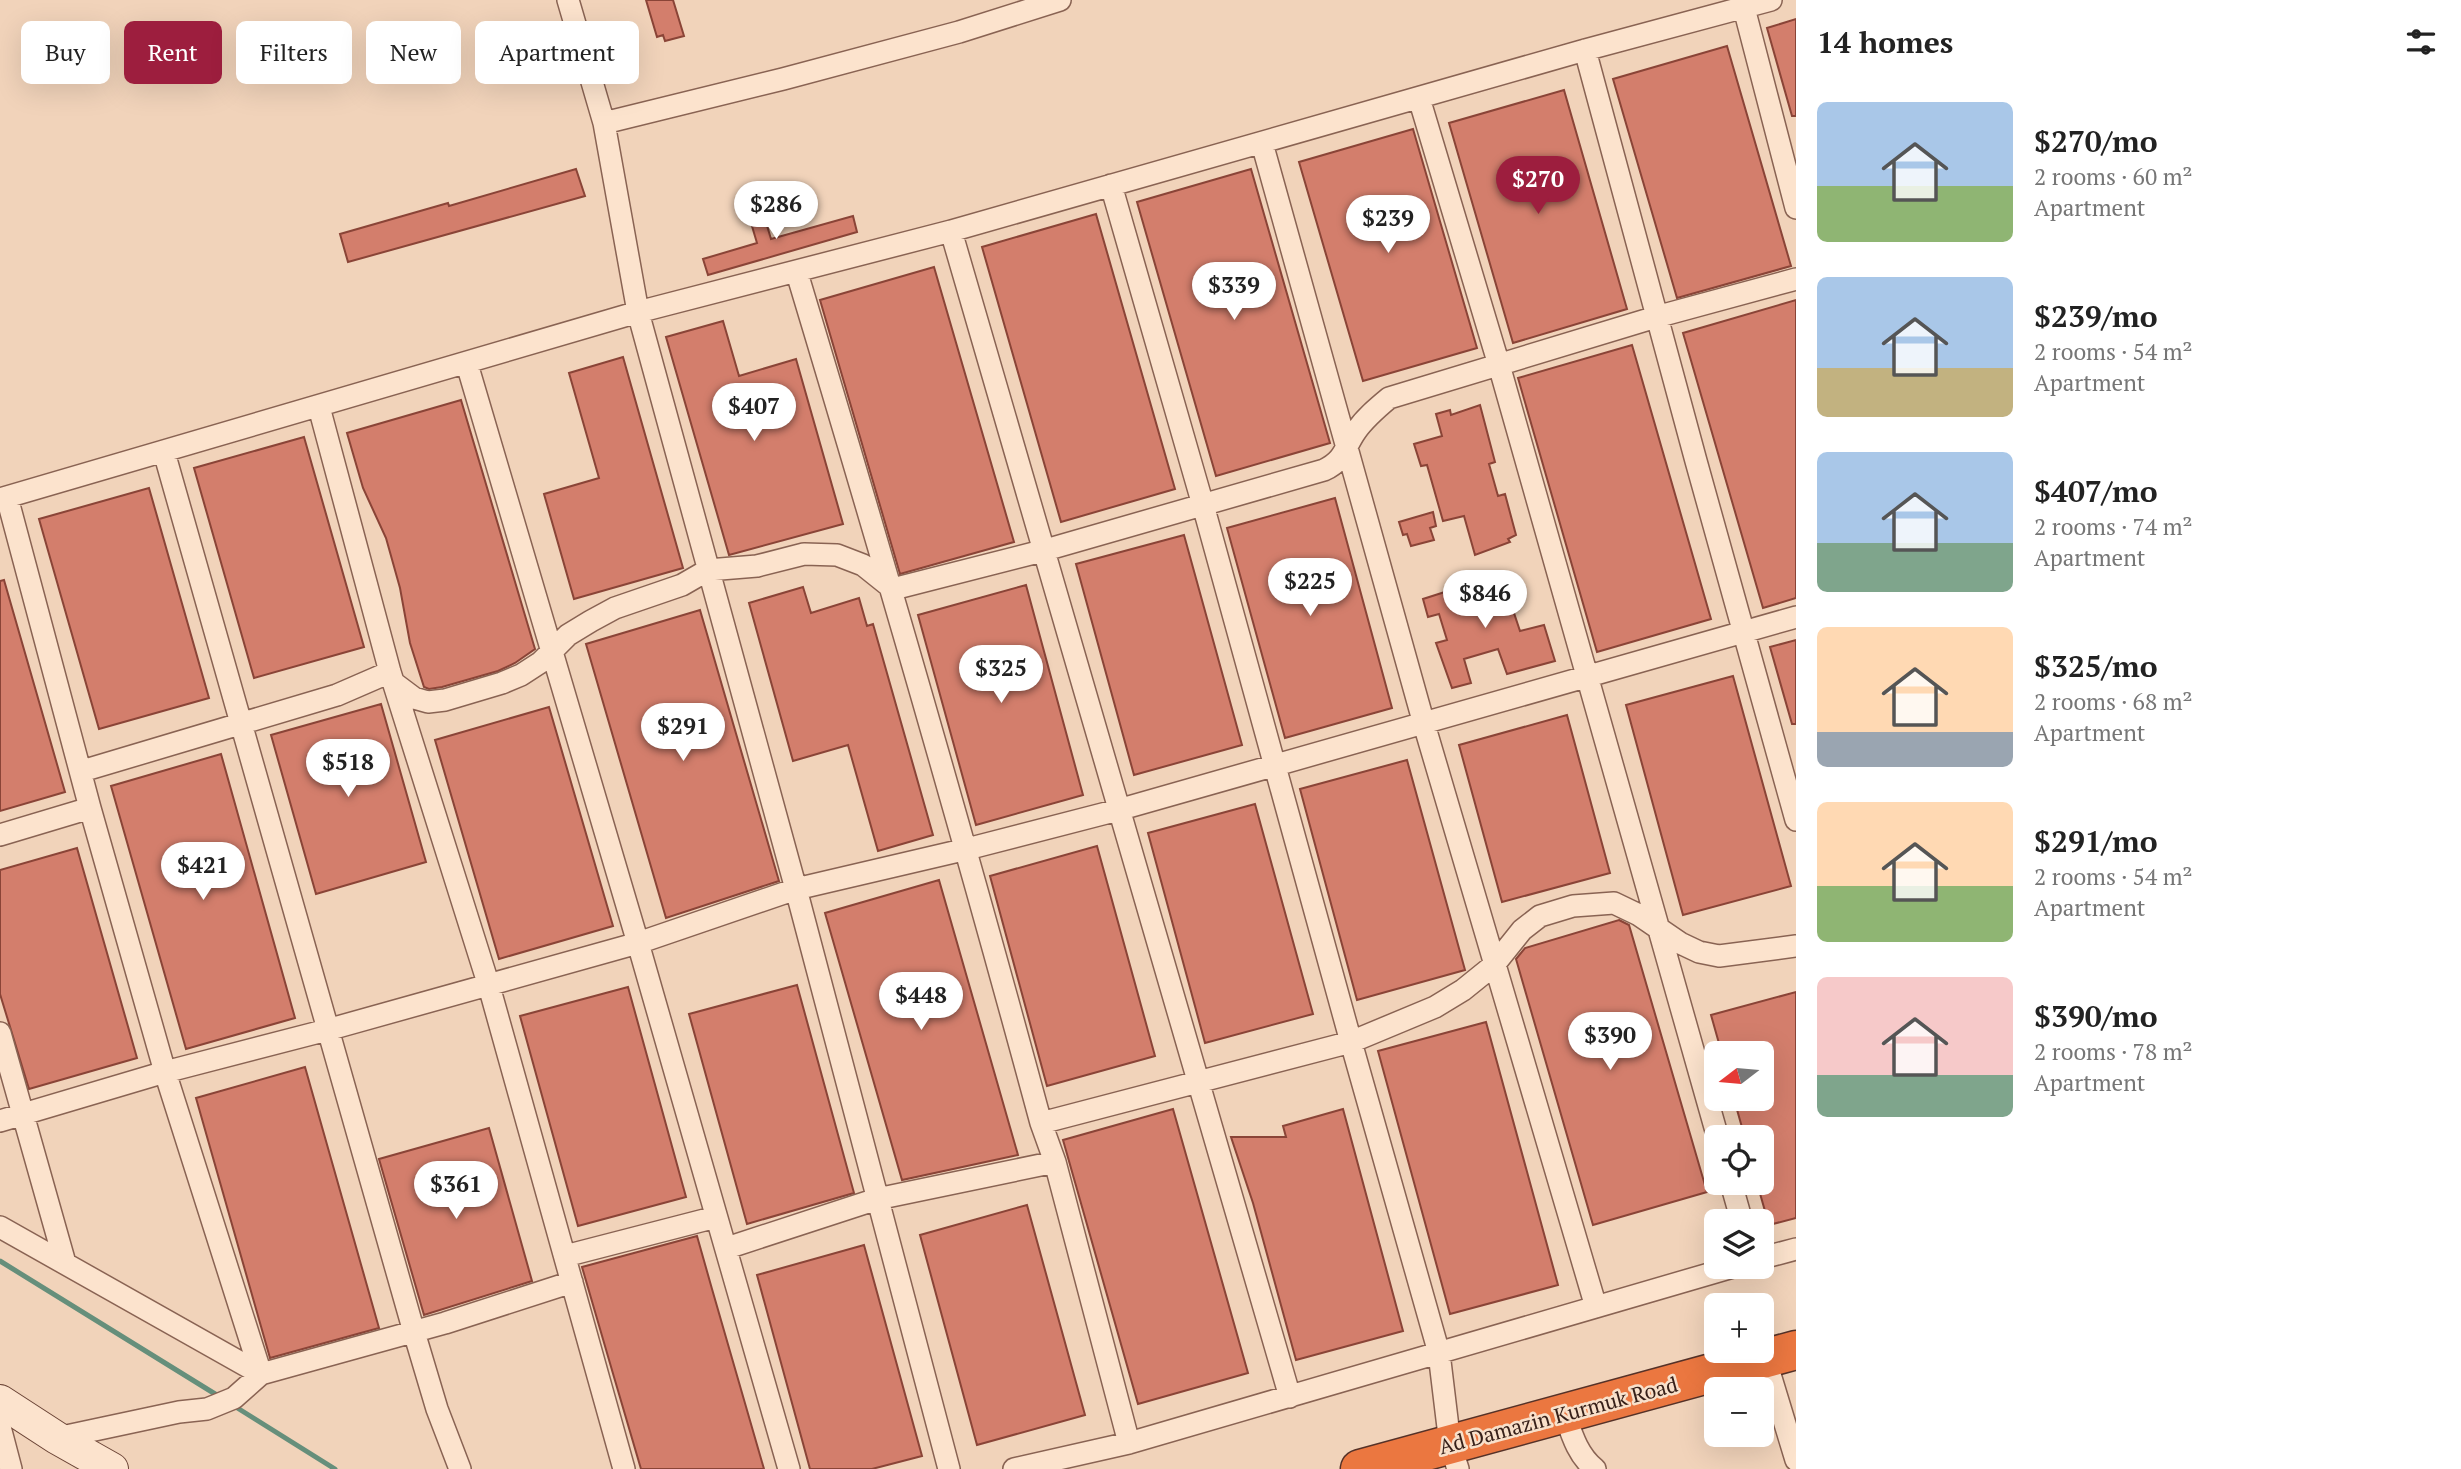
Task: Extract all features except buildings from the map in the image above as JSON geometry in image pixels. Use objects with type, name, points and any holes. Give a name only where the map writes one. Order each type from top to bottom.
[{"type":"highway","name":"Ad Damazin Kurmuk Road","points":[[1360,1469],[1454,1456],[1564,1412],[1625,1398],[1781,1354]]},
{"type":"street","points":[[568,0],[604,123],[638,312],[796,890],[949,1469]]},
{"type":"street","points":[[604,123],[934,39],[1060,0]]},
{"type":"street","points":[[261,1374],[165,1072],[3,498],[638,312],[951,231],[1585,50],[1771,0]]},
{"type":"street","points":[[1744,8],[1796,208]]},
{"type":"street","points":[[1585,50],[1796,820]]},
{"type":"street","points":[[1419,98],[1499,365],[1714,1125]]},
{"type":"street","points":[[1262,143],[1424,724],[1596,1307]]},
{"type":"street","points":[[1111,185],[1439,1353],[1454,1456]]},
{"type":"street","points":[[951,231],[1290,1396]]},
{"type":"street","points":[[797,273],[893,589],[967,849],[1041,1123],[1055,1162],[1129,1443]]},
{"type":"street","points":[[893,589],[1042,551],[1324,470],[1336,465],[1354,433],[1370,413],[1389,398],[1656,317],[1796,279]]},
{"type":"street","points":[[467,364],[727,1248],[789,1469]]},
{"type":"street","points":[[319,407],[392,677],[489,986],[624,1469]]},
{"type":"street","points":[[164,452],[414,1332],[437,1409],[460,1469]]},
{"type":"street","points":[[392,677],[414,698],[428,702],[445,700],[521,675],[541,662],[568,635],[615,608],[682,585],[708,570],[757,566],[804,554],[837,555],[863,565],[893,589]]},
{"type":"street","points":[[0,1121],[165,1072],[489,986],[638,943],[796,890],[1118,810],[1796,617]]},
{"type":"street","points":[[82,771],[392,677]]},
{"type":"street","points":[[0,835],[90,808]]},
{"type":"street","points":[[1041,1123],[1351,1042],[1435,1007],[1463,990],[1494,965],[1522,930],[1540,916],[1573,906],[1614,903],[1699,952],[1719,957],[1796,946]]},
{"type":"street","points":[[0,1033],[65,1263]]},
{"type":"street","points":[[727,1248],[877,1199],[1055,1162]]},
{"type":"street","points":[[565,1256],[716,1217]]},
{"type":"street","points":[[0,1227],[261,1374]]},
{"type":"street","points":[[1774,1255],[1796,1249]]},
{"type":"street","points":[[1014,1469],[1129,1443],[1704,1275]]},
{"type":"street","points":[[57,1438],[179,1412],[207,1409],[234,1398],[261,1374],[414,1332],[572,1282]]},
{"type":"street","points":[[1781,1354],[1796,1460]]},
{"type":"street","points":[[0,1401],[57,1438],[113,1469]]},
{"type":"street","points":[[1564,1412],[1575,1442],[1595,1469]]},
{"type":"street","points":[[0,1427],[11,1469]]},
{"type":"waterway","points":[[0,1261],[220,1397]]},
{"type":"waterway","points":[[231,1404],[335,1469]]}]
